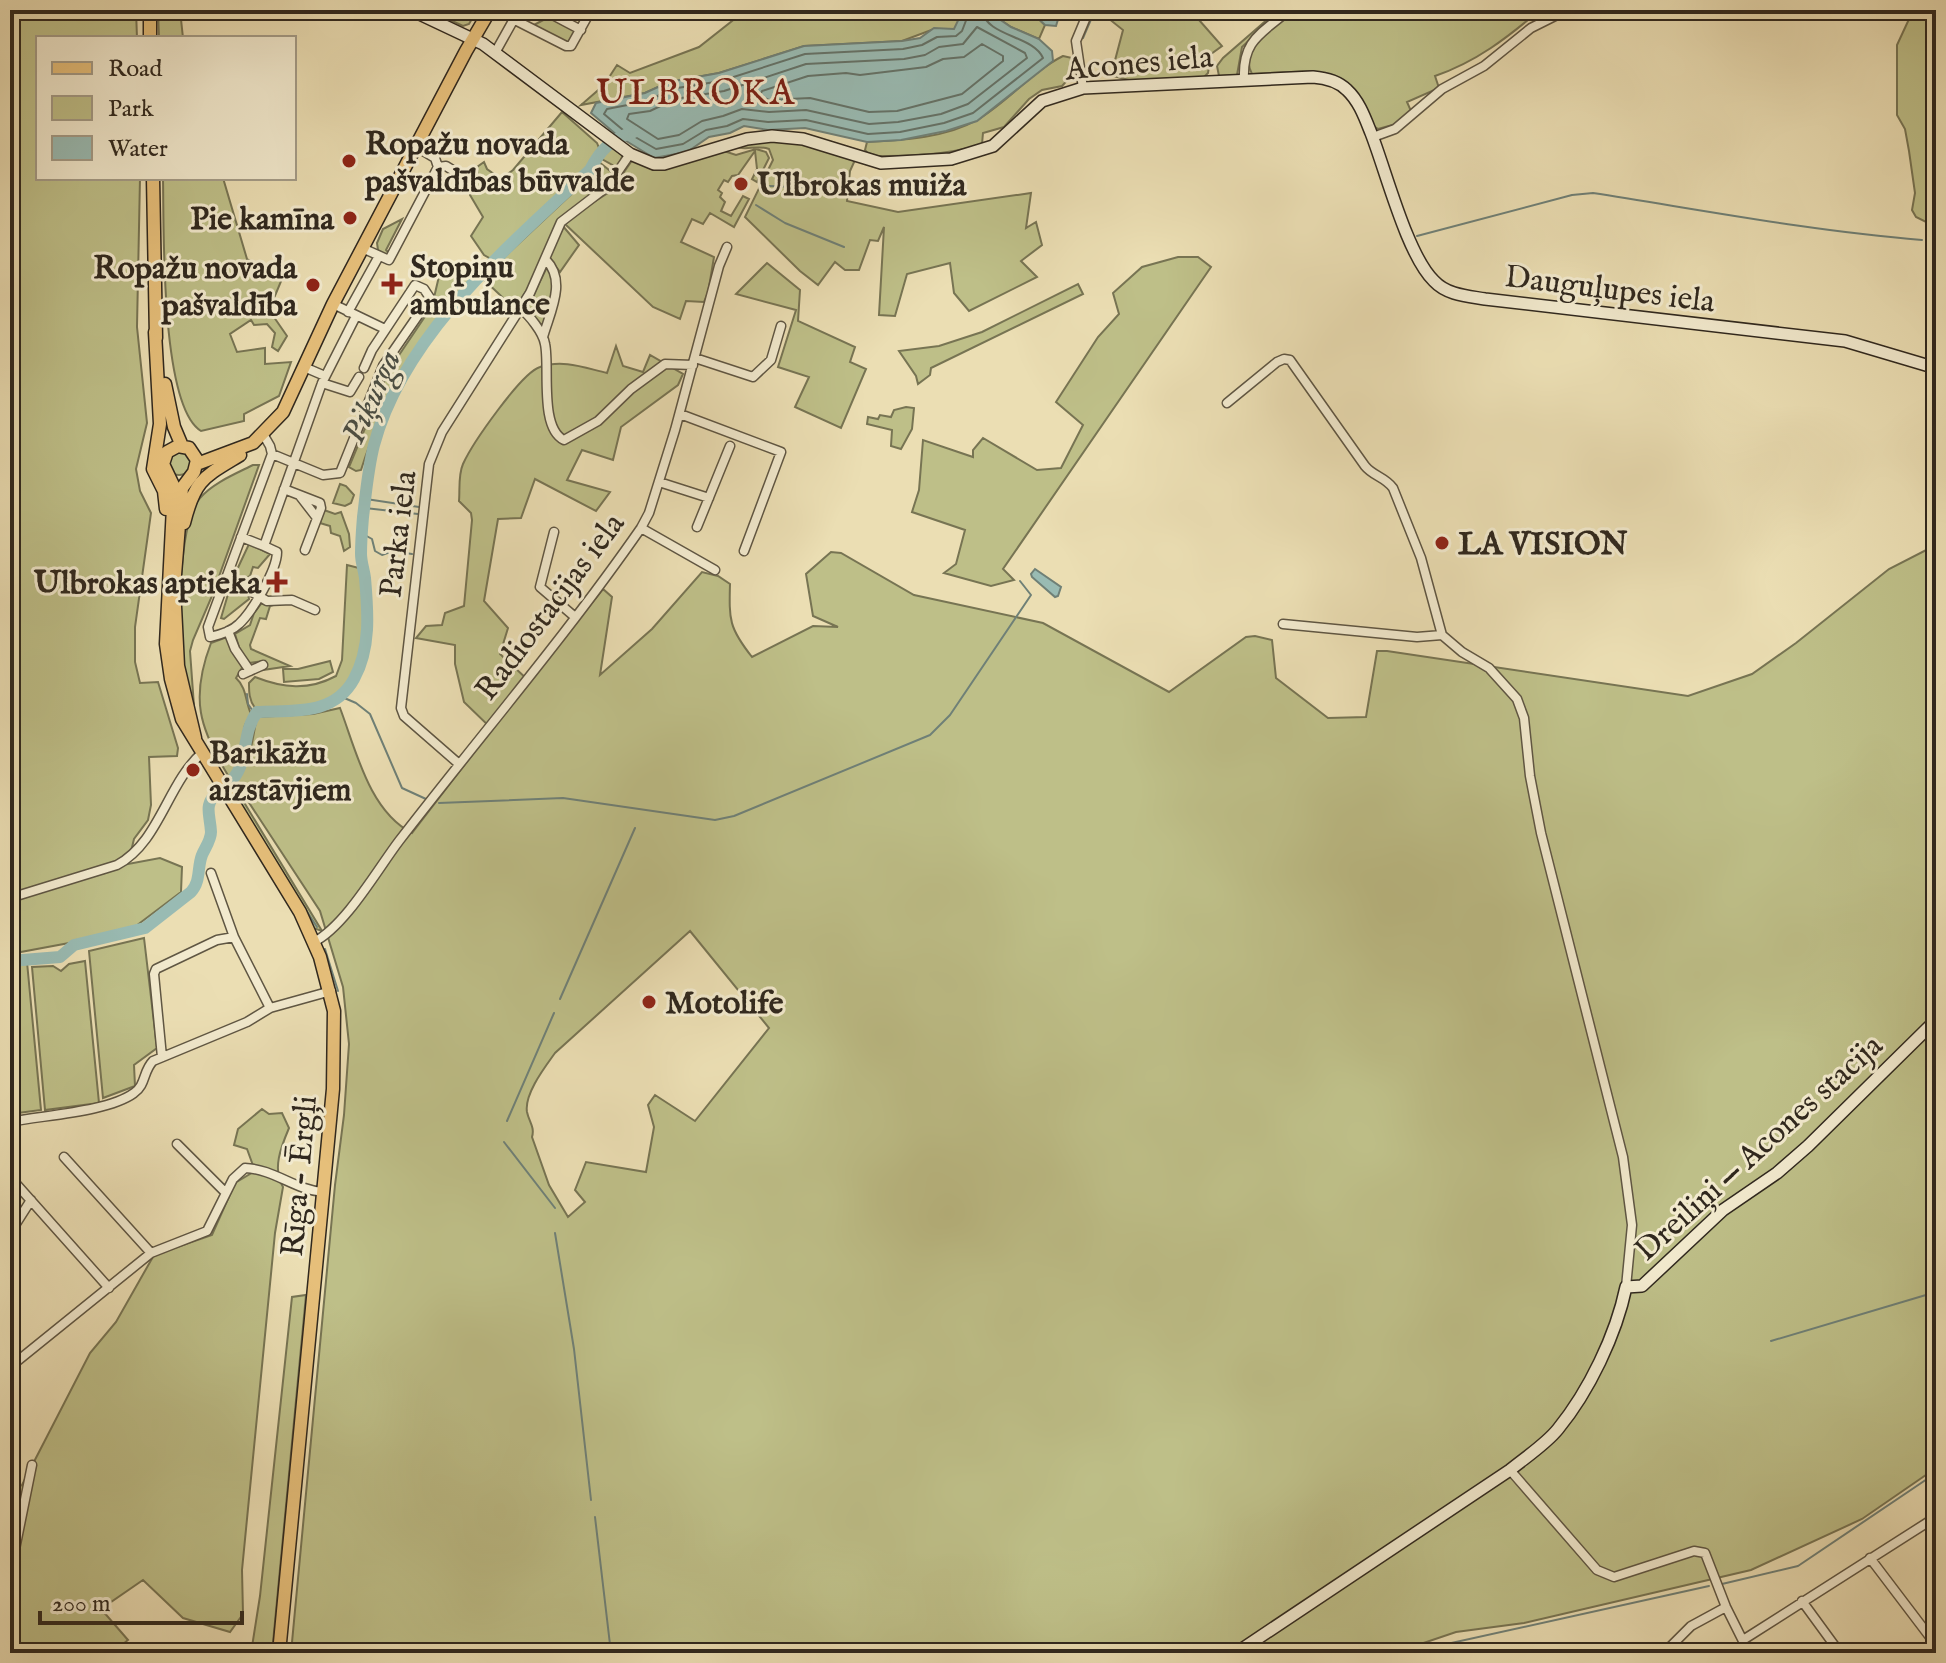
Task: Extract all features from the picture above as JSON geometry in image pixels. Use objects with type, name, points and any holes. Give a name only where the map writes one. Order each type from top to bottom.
[{"type":"main road","points":[[150,10],[150,36]]},
{"type":"main road","points":[[175,598],[182,535],[196,488],[206,474],[243,453],[283,412],[333,304],[490,10]]},
{"type":"main road","points":[[153,180],[160,424],[153,469],[166,499],[165,619]]},
{"type":"main road","points":[[156,306],[176,447]]},
{"type":"main road","points":[[155,332],[176,447],[195,459],[258,439]]},
{"type":"main road","points":[[176,447],[164,455],[163,464],[170,477],[187,478],[194,472],[195,459]]},
{"type":"main road","name":"Rīga - Ērgļi","points":[[170,477],[174,487],[165,619],[167,656],[175,696],[182,719],[300,912],[331,991],[335,1021],[323,1192],[279,1653]]},
{"type":"main road","name":"Rīga - Ērgļi","points":[[187,478],[182,488],[179,514],[176,654],[195,738]]},
{"type":"street","points":[[495,53],[519,10]]},
{"type":"street","points":[[543,10],[581,30]]},
{"type":"street","points":[[513,19],[571,46],[591,10]]},
{"type":"street","points":[[1083,88],[1076,41],[1089,10]]},
{"type":"street","points":[[1244,80],[1248,47],[1289,10]]},
{"type":"street","points":[[1373,137],[1395,129],[1435,94],[1484,66],[1531,28],[1567,10]]},
{"type":"street","name":"Acones iela","points":[[416,12],[495,53],[626,151],[654,164],[664,164],[747,139],[772,136],[811,141],[881,163],[951,159],[993,146],[1042,101],[1083,88],[1313,77],[1339,84],[1355,99],[1373,137]]},
{"type":"street","name":"Dauguļupes iela","points":[[1373,137],[1416,255],[1435,283],[1447,291],[1485,299],[1845,341],[1936,368]]},
{"type":"street","points":[[362,248],[389,260],[438,167],[435,158],[415,146]]},
{"type":"street","points":[[626,151],[608,186],[561,222],[539,278],[520,308],[543,337],[546,347],[547,391],[553,429],[558,437],[564,440],[598,421],[631,389],[665,364],[694,362],[753,377],[771,360],[781,326]]},
{"type":"street","points":[[438,167],[446,166],[467,179]]},
{"type":"street","name":"Radiostacijas iela","points":[[314,942],[325,936],[352,906],[641,528],[680,414],[727,247]]},
{"type":"street","points":[[264,546],[323,380],[379,256]]},
{"type":"street","points":[[543,337],[557,286],[555,270],[546,260]]},
{"type":"street","points":[[272,454],[323,475],[340,473],[383,366],[430,298],[424,289],[415,285],[385,329],[350,392],[304,367]]},
{"type":"street","points":[[333,304],[385,329]]},
{"type":"street","name":"Parka iela","points":[[459,764],[404,716],[401,708],[429,464],[442,432],[520,308]]},
{"type":"street","points":[[1227,403],[1277,362],[1290,360],[1365,466],[1370,472],[1386,479],[1400,502],[1428,578],[1442,635],[1462,652],[1480,661],[1517,699],[1524,718],[1530,776],[1551,869],[1623,1157],[1632,1225],[1626,1287]]},
{"type":"street","points":[[680,414],[781,452],[744,551]]},
{"type":"street","points":[[241,537],[277,552],[277,558],[263,593],[242,622],[210,637],[208,627],[227,577],[241,537],[272,454],[270,446],[258,439]]},
{"type":"street","points":[[697,527],[730,446]]},
{"type":"street","points":[[659,482],[709,498]]},
{"type":"street","points":[[284,489],[320,503],[321,508],[305,550]]},
{"type":"street","points":[[641,528],[715,570]]},
{"type":"street","points":[[554,532],[540,587],[575,617]]},
{"type":"street","points":[[227,577],[258,598],[273,602],[292,600],[315,610]]},
{"type":"street","points":[[1283,624],[1417,637],[1442,635]]},
{"type":"street","points":[[228,631],[246,673],[263,665]]},
{"type":"street","points":[[10,898],[117,865],[130,858],[168,803],[184,771],[203,752]]},
{"type":"street","points":[[211,873],[234,937],[270,1008]]},
{"type":"street","points":[[162,1057],[156,969],[217,940],[234,937]]},
{"type":"street","points":[[10,1122],[118,1103],[140,1089],[148,1066],[162,1057],[247,1022],[270,1008],[331,991]]},
{"type":"street","name":"Dreiliņi — Acones stacija","points":[[1236,1653],[1510,1470],[1558,1429],[1592,1378],[1612,1336],[1626,1287],[1642,1286],[1723,1210],[1777,1173],[1837,1120],[1936,1020]]},
{"type":"street","points":[[177,1144],[225,1192]]},
{"type":"street","points":[[64,1157],[151,1253]]},
{"type":"street","points":[[10,1367],[151,1253],[207,1231],[225,1192],[245,1168],[260,1169],[304,1189],[323,1192]]},
{"type":"street","points":[[10,1177],[109,1288]]},
{"type":"street","points":[[10,1233],[31,1200]]},
{"type":"street","points":[[10,1574],[32,1465]]},
{"type":"street","points":[[1510,1470],[1597,1570],[1606,1576],[1623,1575],[1680,1555],[1705,1553],[1726,1607],[1749,1653]]},
{"type":"street","points":[[1743,1640],[1936,1517]]},
{"type":"street","points":[[1870,1558],[1936,1645]]},
{"type":"street","points":[[1802,1601],[1840,1653]]},
{"type":"street","points":[[1664,1653],[1691,1626],[1726,1607]]},
{"type":"green space","points":[[10,10],[136,10],[137,36],[36,36],[36,180],[140,180],[137,327],[147,423],[136,469],[140,491],[151,513],[135,627],[135,662],[140,683],[158,682],[178,748],[177,756],[149,757],[151,805],[148,820],[134,839],[128,864],[160,858],[182,867],[181,892],[128,932],[10,954]]},
{"type":"green space","points":[[158,10],[180,10],[183,36],[159,36]]},
{"type":"green space","points":[[450,10],[477,10],[469,24],[463,26],[450,20]]},
{"type":"green space","points":[[746,10],[963,10],[955,29],[934,29],[902,41],[804,46],[719,73],[669,82],[645,93],[581,105],[604,85],[617,65],[630,73],[699,47]]},
{"type":"green space","points":[[986,10],[1029,10],[1045,25],[1039,39],[1011,27]]},
{"type":"green space","points":[[1098,10],[1193,10],[1222,46],[1211,54],[1208,73],[1204,77],[1133,81],[1113,76],[1123,30]]},
{"type":"green space","points":[[1263,10],[1282,10],[1242,47],[1237,75],[1219,76],[1217,66],[1223,58],[1269,18]]},
{"type":"green space","points":[[1296,10],[1540,10],[1490,48],[1464,64],[1435,76],[1439,88],[1407,102],[1411,111],[1396,124],[1378,129],[1335,76],[1312,71],[1252,74],[1249,64],[1255,46]]},
{"type":"green space","points":[[1909,10],[1936,10],[1936,227],[1916,217],[1912,210],[1915,193],[1909,151],[1905,129],[1897,115],[1897,45],[1910,17]]},
{"type":"green space","points":[[549,17],[575,31],[569,43],[532,26]]},
{"type":"green space","points":[[1063,56],[1072,58],[1073,74],[1062,86],[1042,90],[1029,99],[1004,127],[983,133],[982,144],[955,151],[912,155],[870,156],[865,150],[867,142],[924,137],[965,126],[988,113],[1040,70]]},
{"type":"green space","points":[[562,112],[599,148],[586,169],[493,260],[484,255],[471,236],[483,217],[470,195],[478,181],[477,167],[484,162],[487,169],[501,179],[513,170]]},
{"type":"green space","points":[[754,141],[800,142],[855,160],[850,171],[847,201],[898,212],[1031,193],[1026,228],[1036,222],[1042,245],[1021,261],[1037,277],[969,311],[954,293],[950,263],[907,274],[895,316],[879,315],[884,227],[878,241],[870,240],[859,270],[845,270],[835,262],[818,285],[745,217],[773,160],[769,149],[735,146]]},
{"type":"green space","points":[[612,144],[623,154],[618,168],[600,158]]},
{"type":"green space","points":[[756,149],[766,152],[769,158],[757,182],[752,179],[757,169],[755,151],[738,175],[732,176],[728,182],[724,180],[718,190],[725,202],[721,211],[731,216],[743,196],[749,199],[734,227],[710,213],[703,224],[692,219],[681,242],[714,257],[704,302],[686,301],[680,319],[653,307],[565,224],[611,191],[633,159],[643,165],[724,151],[736,155]]},
{"type":"green space","points":[[599,162],[614,174],[570,211],[515,309],[482,278],[593,174]]},
{"type":"green space","points":[[163,180],[224,180],[247,259],[282,279],[269,310],[287,336],[278,351],[272,347],[275,333],[267,324],[254,325],[251,320],[230,334],[237,352],[265,348],[265,364],[291,362],[279,396],[244,414],[244,421],[201,431],[188,415],[178,388],[171,353]]},
{"type":"green space","points":[[402,219],[386,250],[389,253],[387,255],[378,250],[377,243],[383,229]]},
{"type":"green space","points":[[562,225],[579,245],[560,272],[549,259]]},
{"type":"green space","points":[[1178,257],[1198,257],[1211,267],[1003,569],[1014,580],[991,586],[944,573],[956,564],[965,530],[912,512],[919,490],[923,440],[973,457],[973,450],[983,438],[1037,470],[1061,468],[1083,425],[1056,402],[1098,337],[1119,314],[1113,293],[1142,267]]},
{"type":"green space","points":[[767,263],[800,290],[798,321],[855,347],[850,362],[866,369],[841,428],[795,407],[809,377],[778,367],[796,310],[736,294]]},
{"type":"green space","points":[[454,266],[470,272],[477,268],[482,272],[410,364],[383,414],[361,470],[356,471],[349,467],[389,370],[432,306],[440,272]]},
{"type":"green space","points":[[547,267],[554,277],[552,297],[542,328],[527,308]]},
{"type":"green space","points":[[1078,284],[1083,294],[931,368],[930,375],[918,384],[899,351],[939,346],[982,332]]},
{"type":"green space","points":[[616,346],[623,366],[643,372],[650,355],[683,374],[678,385],[621,427],[613,460],[582,450],[567,480],[610,492],[596,511],[535,479],[521,518],[498,519],[484,601],[508,628],[500,654],[529,681],[603,589],[612,597],[600,675],[652,629],[702,572],[718,576],[730,584],[732,623],[752,657],[813,626],[838,627],[813,616],[806,574],[831,552],[841,553],[914,595],[1043,623],[1169,692],[1246,637],[1255,636],[1272,640],[1276,678],[1328,718],[1366,717],[1377,651],[1688,696],[1752,674],[1889,569],[1936,545],[1936,1468],[1862,1519],[1751,1570],[1524,1623],[1456,1632],[1394,1653],[291,1653],[349,1044],[343,987],[320,911],[244,795],[232,783],[247,762],[257,717],[313,714],[340,708],[358,760],[375,795],[397,823],[412,833],[492,729],[464,702],[455,664],[455,645],[416,638],[426,626],[442,625],[445,613],[464,606],[472,520],[471,513],[459,501],[463,464],[498,410],[532,372],[557,364],[607,373]],"holes":[[[690,931],[769,1028],[695,1121],[655,1095],[648,1105],[654,1127],[646,1172],[586,1162],[575,1190],[585,1202],[568,1217],[549,1185],[532,1137],[527,1112],[532,1089],[555,1053]]]},
{"type":"green space","points":[[914,408],[912,429],[901,449],[891,446],[892,430],[867,424],[868,417],[891,417],[894,410]]},
{"type":"green space","points":[[179,451],[188,454],[191,463],[188,472],[179,475],[170,472],[167,463],[170,454]]},
{"type":"green space","points":[[253,465],[259,465],[190,651],[194,706],[184,672],[180,636],[180,595],[188,527],[193,510],[205,493]]},
{"type":"green space","points":[[340,484],[354,495],[351,503],[345,506],[333,503]]},
{"type":"green space","points":[[324,510],[335,514],[341,512],[350,547],[344,551],[340,536],[331,533],[330,526],[320,523]]},
{"type":"green space","points":[[249,544],[270,554],[258,568],[253,567],[250,576],[240,581],[235,574]]},
{"type":"green space","points":[[347,565],[363,569],[364,585],[362,642],[351,677],[341,690],[320,703],[255,708],[250,699],[249,683],[255,677],[276,684],[305,686],[336,676],[342,660]]},
{"type":"green space","points":[[231,584],[248,594],[249,599],[224,619],[221,618]]},
{"type":"green space","points":[[280,603],[270,606],[266,619],[260,618],[250,645],[251,649],[290,666],[263,670],[265,661],[249,663],[241,654],[235,634],[250,625],[261,604]]},
{"type":"green space","points":[[227,637],[243,666],[236,678],[244,690],[251,714],[245,725],[235,773],[229,777],[205,728],[200,697],[201,680],[211,643]]},
{"type":"green space","points":[[330,661],[333,672],[319,679],[284,682],[283,669],[298,669]]},
{"type":"green space","points":[[234,795],[242,799],[322,931],[313,928]]},
{"type":"green space","points":[[144,938],[157,1048],[134,1065],[135,1086],[103,1098],[89,951]]},
{"type":"green space","points":[[85,961],[99,1103],[45,1110],[32,967],[53,966],[61,971],[69,964]]},
{"type":"green space","points":[[27,962],[41,1110],[10,1114],[10,965]]},
{"type":"green space","points":[[262,1109],[269,1114],[282,1113],[289,1128],[278,1165],[283,1187],[275,1233],[242,1570],[243,1614],[230,1632],[183,1618],[143,1580],[101,1609],[128,1640],[112,1653],[10,1653],[10,1492],[22,1485],[90,1353],[116,1322],[154,1255],[212,1235],[235,1183],[255,1171],[247,1149],[234,1145],[238,1129]]},
{"type":"green space","points":[[306,1295],[272,1653],[251,1653],[260,1596],[292,1297]]},
{"type":"water","points":[[963,10],[986,10],[1011,27],[1039,39],[1052,51],[1053,61],[977,121],[946,131],[901,140],[867,142],[805,128],[768,130],[744,126],[730,133],[709,137],[687,152],[654,158],[618,136],[591,113],[596,103],[645,93],[669,82],[719,73],[804,46],[902,41],[920,38],[934,28],[954,29]]},
{"type":"water","points":[[1029,10],[1061,10],[1056,26],[1045,25]]},
{"type":"water","points":[[1035,569],[1061,587],[1058,596],[1055,597],[1032,577]]},
{"type":"waterway","points":[[1083,38],[1095,10]]},
{"type":"waterway","name":"Piķurga","points":[[233,779],[241,764],[249,729],[257,712],[312,709],[324,705],[346,691],[354,679],[363,655],[367,630],[361,549],[369,472],[374,445],[388,405],[409,366],[434,329],[494,261],[590,170],[608,146],[634,132]]},
{"type":"waterway","points":[[770,186],[821,188]]},
{"type":"waterway","points":[[1417,236],[1572,195],[1593,193],[1798,226],[1922,240]]},
{"type":"waterway","points":[[756,205],[785,223],[844,247]]},
{"type":"waterway","points":[[366,499],[419,507]]},
{"type":"waterway","points":[[365,508],[418,514]]},
{"type":"waterway","points":[[363,534],[372,539],[375,551],[382,555],[393,551],[412,554]]},
{"type":"waterway","points":[[439,803],[563,798],[715,820],[734,816],[930,735],[950,715],[1031,595],[1020,581]]},
{"type":"waterway","points":[[247,694],[248,704],[255,714]]},
{"type":"waterway","points":[[342,697],[370,714],[402,788],[426,799]]},
{"type":"waterway","name":"Piķurga","points":[[10,961],[60,957],[74,945],[145,928],[191,892],[211,835],[209,806],[218,791]]},
{"type":"waterway","points":[[237,798],[298,898]]},
{"type":"waterway","points":[[560,999],[635,828]]},
{"type":"waterway","points":[[306,910],[317,927]]},
{"type":"waterway","points":[[325,949],[338,991]]},
{"type":"waterway","points":[[507,1121],[554,1013]]},
{"type":"waterway","points":[[504,1142],[555,1208]]},
{"type":"waterway","points":[[555,1233],[574,1349],[591,1500]]},
{"type":"waterway","points":[[1771,1341],[1936,1292]]},
{"type":"waterway","points":[[1722,1584],[1798,1566],[1936,1473]]},
{"type":"waterway","points":[[595,1517],[611,1653]]},
{"type":"waterway","points":[[1406,1653],[1709,1586]]},
{"type":"place","name":"Ropažu novada pašvaldības būvvalde","points":[[349,161]]},
{"type":"place","name":"Ulbrokas muiža","points":[[741,184]]},
{"type":"place","name":"Pie kamīna","points":[[350,218]]},
{"type":"place","name":"Stopiņu ambulance","points":[[392,284]]},
{"type":"place","name":"Ropažu novada pašvaldība","points":[[313,285]]},
{"type":"place","name":"LA VISION","points":[[1442,543]]},
{"type":"place","name":"Ulbrokas aptieka","points":[[277,582]]},
{"type":"place","name":"Barikāžu aizstāvjiem","points":[[193,770]]},
{"type":"place","name":"Motolife","points":[[649,1002]]},
{"type":"district","name":"ULBROKA","points":[[696,91]]}]
